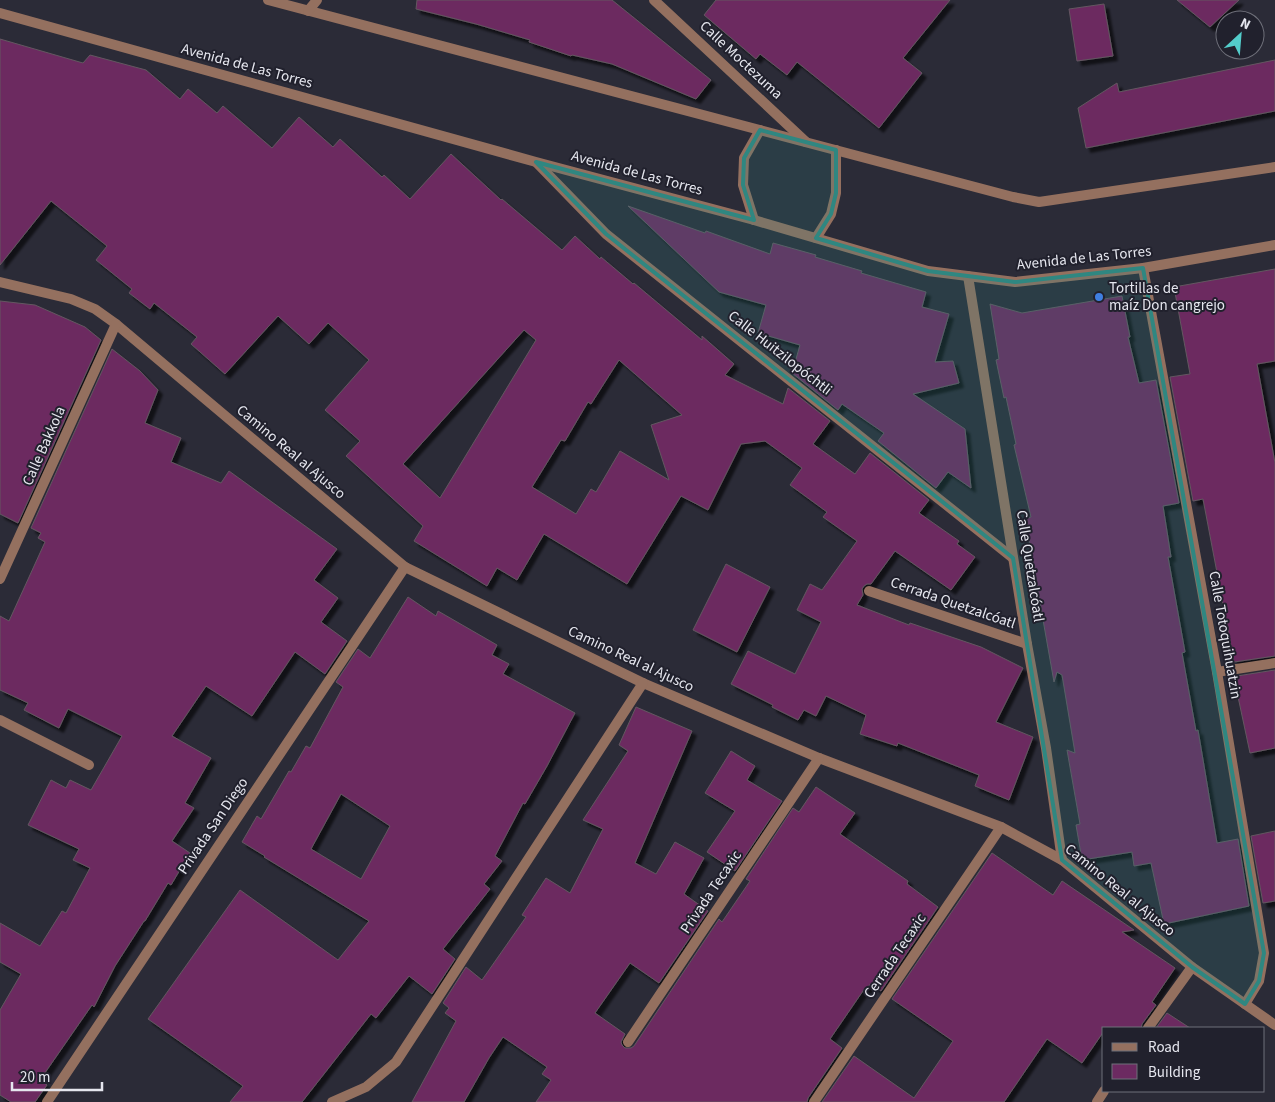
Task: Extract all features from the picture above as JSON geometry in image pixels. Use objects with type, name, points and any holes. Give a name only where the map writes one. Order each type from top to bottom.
[{"type":"street","points":[[268,0],[1013,197],[1039,202],[1275,167]]},
{"type":"street","points":[[308,11],[317,0]]},
{"type":"street","name":"Calle Moctezuma","points":[[659,2],[807,142]]},
{"type":"street","name":"Avenida de Las Torres","points":[[0,13],[536,162],[754,220],[928,270],[1015,282],[1143,268],[1275,245]]},
{"type":"street","points":[[754,220],[743,185],[744,158],[760,130]]},
{"type":"street","points":[[816,238],[831,214],[836,193],[836,150]]},
{"type":"street","name":"Calle Huitzilopóchtli","points":[[536,162],[606,234],[1013,558]]},
{"type":"street","name":"Calle Totoquihuatzin","points":[[1143,268],[1217,672],[1264,953],[1259,981],[1245,1004]]},
{"type":"street","name":"Calle Quetzalcóatl","points":[[968,276],[1027,644],[1046,748],[1062,860]]},
{"type":"street","name":"Camino Real al Ajusco","points":[[0,282],[71,299],[95,309],[116,324],[405,568],[642,683],[819,758],[1001,827],[1062,860],[1192,967],[1275,1025]]},
{"type":"street","name":"Calle Bakkola","points":[[0,579],[116,324]]},
{"type":"street","name":"Privada San Diego","points":[[47,1102],[405,568]]},
{"type":"street","name":"Cerrada Quetzalcóatl","points":[[869,591],[1027,644]]},
{"type":"street","points":[[1217,672],[1275,663]]},
{"type":"street","points":[[332,1102],[366,1086],[396,1062],[642,683]]},
{"type":"street","points":[[0,720],[89,765]]},
{"type":"street","name":"Privada Tecaxic","points":[[628,1042],[819,758]]},
{"type":"street","name":"Cerrada Tecaxic","points":[[814,1102],[1001,827]]},
{"type":"street","points":[[1149,1027],[1192,967]]},
{"type":"highlighted area","points":[[760,130],[836,150],[836,193],[831,214],[816,238],[928,271],[1015,282],[1143,268],[1264,953],[1259,981],[1245,1004],[1192,967],[1062,860],[1013,558],[606,234],[536,162],[754,220],[743,185],[744,158]]},
{"type":"building","points":[[417,0],[612,0],[711,80],[696,99],[612,64],[571,56],[529,42],[530,40],[416,9]]},
{"type":"building","points":[[716,0],[950,0],[903,58],[922,73],[879,128],[797,62],[787,75],[760,54],[756,59],[704,15]]},
{"type":"building","points":[[1177,0],[1239,0],[1228,10],[1215,10],[1215,22],[1210,27]]},
{"type":"building","points":[[1104,4],[1113,56],[1077,61],[1069,9]]},
{"type":"building","points":[[0,39],[83,63],[90,55],[146,70],[180,99],[188,89],[217,113],[223,106],[272,148],[299,117],[333,147],[340,139],[382,177],[384,175],[410,199],[451,154],[501,200],[562,250],[575,236],[600,259],[601,257],[634,283],[702,340],[702,336],[734,364],[725,375],[783,404],[788,388],[830,421],[813,444],[855,474],[870,453],[929,500],[919,513],[959,541],[957,544],[975,557],[951,590],[895,551],[871,584],[864,586],[862,589],[863,595],[857,605],[909,625],[910,623],[981,647],[1023,668],[996,722],[1033,737],[1009,800],[975,786],[979,775],[898,743],[897,746],[860,734],[866,715],[826,696],[816,716],[804,710],[798,720],[731,684],[748,651],[795,674],[821,622],[797,610],[810,584],[822,590],[857,541],[823,517],[827,512],[790,485],[802,468],[765,441],[741,444],[708,510],[681,496],[627,584],[544,534],[517,580],[497,568],[487,586],[414,541],[423,526],[346,456],[360,441],[325,410],[369,360],[328,323],[309,344],[278,316],[225,374],[191,344],[197,337],[154,303],[150,309],[129,293],[132,289],[96,260],[107,246],[51,201],[0,265]],"holes":[[[524,330],[536,340],[440,498],[403,464]],[[619,360],[682,415],[651,425],[669,480],[620,451],[596,492],[591,489],[576,514],[532,487],[561,440],[565,441],[588,402],[591,404]]]},
{"type":"building","points":[[1275,60],[1275,111],[1086,148],[1078,108],[1117,83],[1119,92]]},
{"type":"building","points":[[628,206],[770,254],[773,243],[816,255],[815,257],[862,271],[861,273],[926,292],[922,307],[949,314],[935,362],[953,361],[959,383],[913,394],[965,429],[971,488],[948,472],[936,488],[878,441],[884,433],[842,404],[838,410],[792,373],[800,345],[758,333],[766,305],[719,292]]},
{"type":"building","points":[[1275,269],[1275,361],[1257,364],[1275,463],[1275,656],[1234,662],[1203,499],[1193,501],[1170,377],[1190,374],[1174,287]]},
{"type":"building","points":[[1122,296],[1130,337],[1128,337],[1139,383],[1156,380],[1179,503],[1163,506],[1171,557],[1168,557],[1185,652],[1182,653],[1196,731],[1198,730],[1217,843],[1238,839],[1249,906],[1164,924],[1151,863],[1134,866],[1132,852],[1082,860],[1076,825],[1080,824],[1067,750],[1075,753],[1062,675],[1057,672],[1054,682],[1025,518],[1031,517],[1014,445],[1016,444],[1006,397],[1004,398],[996,360],[999,359],[990,304],[1022,313]]},
{"type":"building","points":[[0,301],[35,305],[85,327],[101,340],[18,523],[0,514]]},
{"type":"building","points":[[112,349],[140,371],[158,390],[145,423],[181,438],[171,462],[221,483],[229,471],[337,549],[314,580],[338,598],[321,622],[347,641],[325,674],[295,652],[252,716],[206,686],[172,736],[211,758],[185,803],[194,808],[172,841],[190,853],[171,885],[168,883],[115,966],[94,1007],[92,1005],[40,1080],[47,1085],[35,1102],[11,1102],[0,1095],[0,1010],[21,974],[0,962],[0,923],[40,946],[62,911],[66,913],[90,868],[73,860],[79,849],[28,825],[51,780],[66,788],[70,780],[91,790],[122,736],[68,709],[59,728],[24,710],[28,703],[0,690],[0,616],[9,621],[45,542],[38,538],[41,533],[31,528]]},
{"type":"building","points":[[726,564],[770,587],[737,652],[693,630]]},
{"type":"building","points":[[408,597],[436,616],[438,611],[497,645],[492,655],[509,664],[503,674],[575,713],[495,856],[502,861],[484,884],[490,889],[443,949],[455,959],[432,994],[409,976],[376,1018],[371,1014],[302,1102],[230,1102],[243,1086],[148,1019],[240,890],[338,960],[369,921],[242,842],[257,816],[261,819],[306,746],[310,748],[343,687],[336,682],[358,649],[370,658]],"holes":[[[341,794],[390,826],[361,879],[311,849]]]},
{"type":"building","points":[[1275,670],[1275,748],[1250,753],[1234,678]]},
{"type":"building","points":[[636,707],[692,731],[635,863],[656,874],[675,842],[704,858],[684,894],[708,911],[659,983],[630,963],[595,1013],[625,1034],[621,1042],[625,1048],[634,1046],[719,919],[722,922],[750,881],[746,879],[793,808],[799,812],[816,787],[855,813],[840,834],[908,881],[907,884],[938,907],[881,991],[870,984],[867,990],[865,988],[830,1039],[842,1048],[807,1102],[536,1102],[551,1080],[542,1074],[547,1067],[503,1037],[464,1102],[412,1102],[456,1021],[445,1013],[449,1008],[443,1003],[466,967],[482,980],[526,917],[522,915],[546,878],[570,893],[603,829],[583,820],[628,751],[619,745]]},
{"type":"building","points":[[731,751],[755,766],[747,780],[782,801],[735,871],[707,852],[735,811],[705,793]]},
{"type":"building","points":[[1275,831],[1275,901],[1263,903],[1251,836]]},
{"type":"building","points":[[992,853],[1053,895],[1062,881],[1134,930],[1122,932],[1175,968],[1152,1002],[1156,1005],[1141,1027],[1102,1027],[1102,1034],[1082,1063],[1047,1039],[1004,1102],[822,1102],[854,1056],[914,1098],[953,1041],[892,999]]},
{"type":"building","points":[[1167,1013],[1188,1027],[1157,1027]]},
{"type":"place","name":"Tortillas de maíz Don cangrejo","points":[[1099,297]]}]
